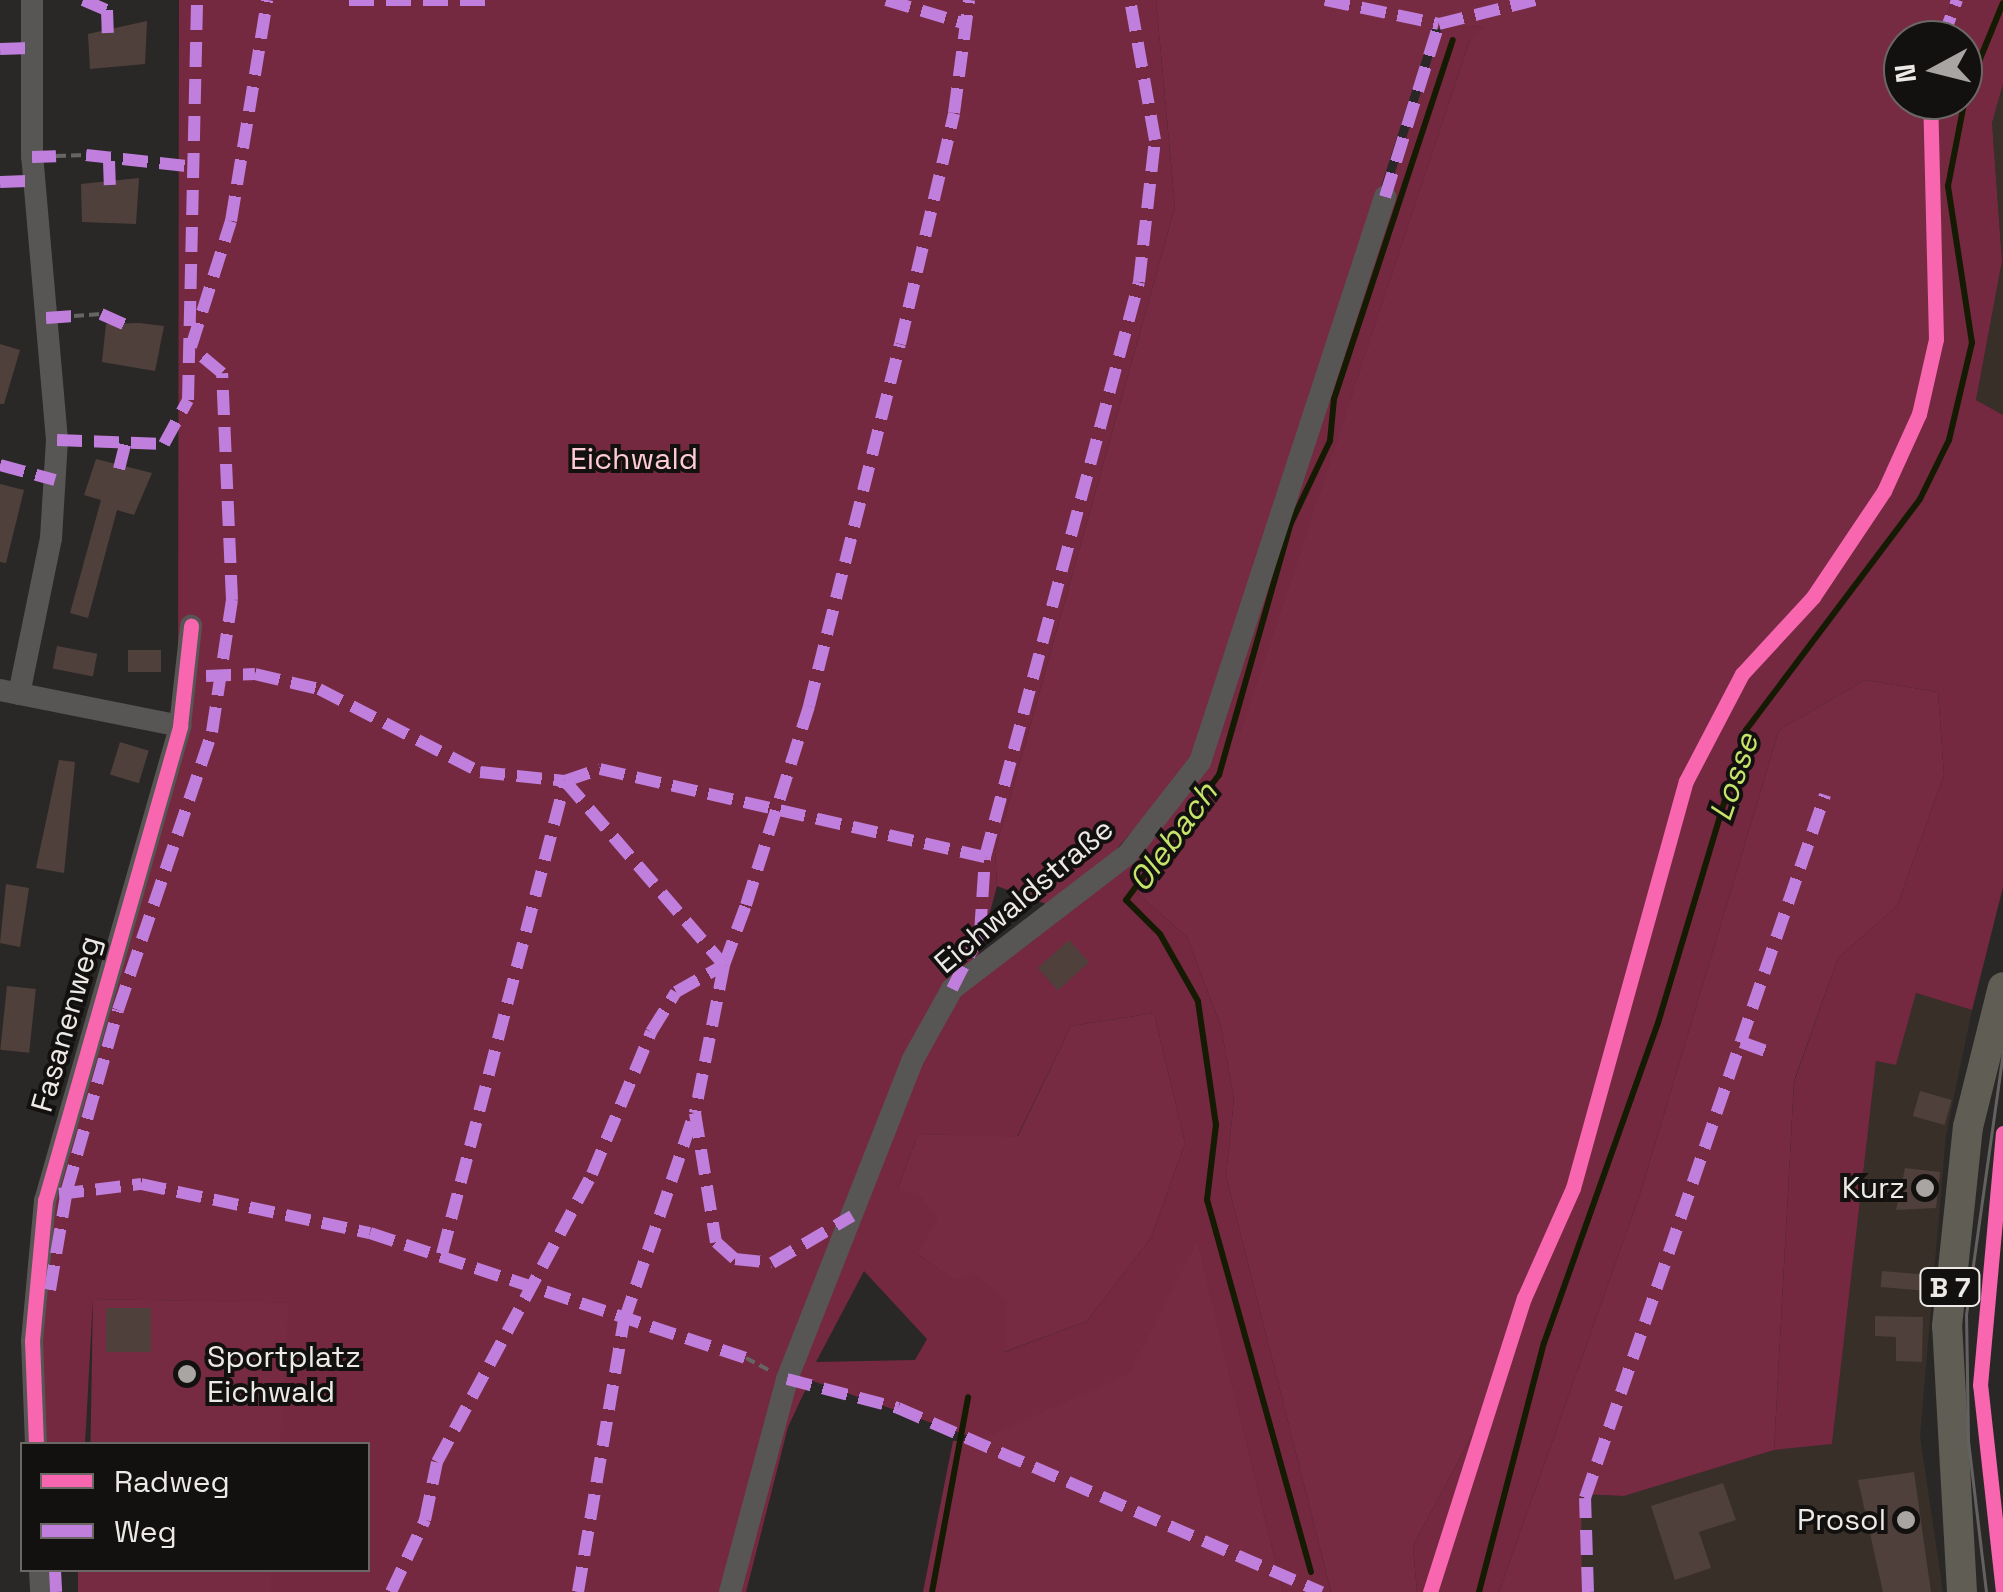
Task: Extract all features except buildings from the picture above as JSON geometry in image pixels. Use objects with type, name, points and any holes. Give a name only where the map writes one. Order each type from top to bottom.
[{"type":"main road","name":"B 7","points":[[1962,1592],[1947,1326],[1968,1127],[2003,987]]},
{"type":"street","points":[[32,0],[32,157],[57,440],[50,538],[10,692],[180,726]]},
{"type":"street","name":"Eichwaldstraße","points":[[730,1592],[787,1379],[912,1061],[952,989],[1128,854],[1200,762],[1385,197]]},
{"type":"street","name":"Fasanenweg","points":[[36,1442],[32,1341],[45,1201],[180,726],[191,626]]},
{"type":"path","points":[[56,156],[86,155]]},
{"type":"path","points":[[74,316],[101,314]]},
{"type":"shaded area","points":[[1156,0],[1952,0],[1945,20],[1883,20],[1883,120],[1926,120],[1932,339],[1919,422],[1811,595],[1716,711],[1679,803],[1570,1193],[1476,1428],[1413,1546],[1417,1592],[1331,1592],[1226,1176],[1234,1099],[1221,1027],[1187,937],[1138,894],[1165,847],[1165,818],[1214,733],[1240,731],[1469,42],[1483,26],[1432,29],[1196,758],[1086,884],[1049,905],[997,886],[995,851],[1175,207]]},
{"type":"shaded area","points":[[2003,84],[2003,415],[1976,400],[2002,261],[1992,123]]},
{"type":"shaded area","points":[[1865,680],[1938,692],[1944,775],[1897,906],[1838,958],[1794,1081],[1774,1450],[1624,1496],[1581,1494],[1582,1592],[1499,1592],[1641,1191],[1779,730]]},
{"type":"shaded area","points":[[1916,993],[1972,1010],[1946,1135],[1920,1436],[1943,1592],[1582,1592],[1580,1494],[1624,1496],[1774,1450],[1832,1444],[1876,1060],[1896,1065]]},
{"type":"shaded area","points":[[1154,1013],[1185,1143],[1151,1238],[1087,1321],[1004,1352],[1000,1313],[917,1254],[898,1188],[918,1134],[1018,1136],[1071,1026]]},
{"type":"shaded area","points":[[1197,1239],[1283,1592],[923,1592],[953,1441],[980,1440]]},
{"type":"shaded area","name":"Sportplatz Eichwald","points":[[93,1299],[290,1302],[288,1442],[91,1442]]},
{"type":"shaded area","points":[[78,1572],[272,1572],[272,1592],[78,1592]]},
{"type":"green space","name":"Eichwald","points":[[179,0],[1156,0],[1175,207],[995,851],[997,886],[972,978],[1165,818],[1165,847],[1138,894],[1187,937],[1221,1027],[1234,1099],[1226,1176],[1331,1592],[1283,1592],[1197,1241],[1130,1373],[980,1440],[810,1380],[788,1427],[746,1592],[271,1592],[272,1572],[370,1572],[370,1442],[280,1442],[289,1303],[93,1299],[85,1442],[30,1442],[40,1200],[178,716]],"holes":[[[1154,1013],[1185,1143],[1151,1238],[1087,1321],[1005,1352],[1007,1300],[975,1275],[954,1280],[917,1254],[938,1218],[920,1196],[898,1188],[918,1134],[1017,1137],[1071,1026]],[[864,1271],[927,1339],[915,1360],[816,1362]]]},
{"type":"green space","points":[[1952,0],[2003,0],[2003,84],[1992,123],[2002,261],[1976,400],[2003,415],[2003,887],[1972,1010],[1916,993],[1896,1065],[1876,1061],[1832,1444],[1774,1450],[1794,1082],[1838,958],[1897,906],[1944,775],[1938,692],[1865,680],[1779,730],[1641,1191],[1499,1592],[1417,1592],[1413,1546],[1476,1428],[1570,1193],[1679,803],[1716,711],[1811,595],[1919,422],[1932,339],[1922,120],[1983,120],[1983,20],[1945,20]]},
{"type":"green space","points":[[1485,26],[1469,42],[1240,732],[1214,733],[1442,27]]},
{"type":"waterway","name":"Losse","points":[[1479,1592],[1544,1343],[1658,1023],[1746,730],[1920,499],[1949,440],[1972,343],[1948,186],[1966,93],[2003,3]]},
{"type":"waterway","name":"Olebach","points":[[1311,1572],[1207,1200],[1216,1125],[1198,1001],[1160,934],[1126,900],[1219,775],[1291,523],[1330,441],[1334,399],[1453,40]]},
{"type":"waterway","points":[[932,1592],[968,1397]]},
{"type":"tram line","points":[[1986,1592],[1968,1440],[1966,1315],[2003,1051]]},
{"type":"marked path","points":[[83,0],[107,10],[108,33]]},
{"type":"marked path","points":[[57,440],[164,444],[188,400],[197,0]]},
{"type":"marked path","points":[[50,1290],[67,1190],[118,1010],[212,732],[232,600],[222,373],[191,347],[231,221],[267,0]]},
{"type":"marked path","points":[[349,0],[485,0]]},
{"type":"marked path","points":[[886,0],[970,25]]},
{"type":"marked path","points":[[391,1592],[425,1520],[437,1462],[592,1174],[651,1032],[676,992],[724,965],[746,905],[809,706],[900,344],[954,113],[969,0]]},
{"type":"marked path","points":[[952,989],[980,934],[985,857],[1139,282],[1155,140],[1130,0]]},
{"type":"marked path","points":[[1325,0],[1439,24],[1535,0]]},
{"type":"marked path","points":[[1950,20],[1957,0]]},
{"type":"marked path","points":[[1385,197],[1439,24]]},
{"type":"marked path","points":[[0,49],[30,48]]},
{"type":"marked path","points":[[86,155],[186,166]]},
{"type":"marked path","points":[[32,157],[56,156]]},
{"type":"marked path","points":[[109,161],[110,185]]},
{"type":"marked path","points":[[0,182],[34,181]]},
{"type":"marked path","points":[[101,314],[134,329]]},
{"type":"marked path","points":[[46,318],[74,316]]},
{"type":"marked path","points":[[119,469],[126,441]]},
{"type":"marked path","points":[[0,465],[55,480]]},
{"type":"marked path","points":[[206,676],[255,674],[319,689],[480,772],[565,781],[600,769],[985,857]]},
{"type":"marked path","points":[[565,781],[724,965],[695,1113],[716,1242],[735,1259],[772,1263],[852,1216]]},
{"type":"marked path","points":[[442,1254],[565,781]]},
{"type":"marked path","points":[[1588,1592],[1585,1498],[1825,795]]},
{"type":"marked path","points":[[1741,1042],[1769,1052]]},
{"type":"marked path","points":[[578,1592],[624,1321],[693,1117]]},
{"type":"marked path","points":[[59,1194],[141,1184],[370,1233],[746,1358]]},
{"type":"marked path","points":[[787,1379],[898,1408],[1322,1592]]},
{"type":"marked path","points":[[55,1572],[56,1592]]},
{"type":"cycle path","points":[[1430,1592],[1524,1298],[1573,1188],[1686,781],[1742,674],[1813,597],[1884,491],[1919,414],[1936,339],[1931,120]]},
{"type":"cycle path","points":[[36,1442],[32,1341],[45,1201],[180,726],[191,626]]},
{"type":"cycle path","points":[[2003,1133],[1980,1385],[2003,1592]]},
{"type":"place","name":"Kurz","points":[[1925,1188]]},
{"type":"place","name":"Sportplatz Eichwald","points":[[187,1374]]},
{"type":"place","name":"Prosol","points":[[1906,1520]]}]
